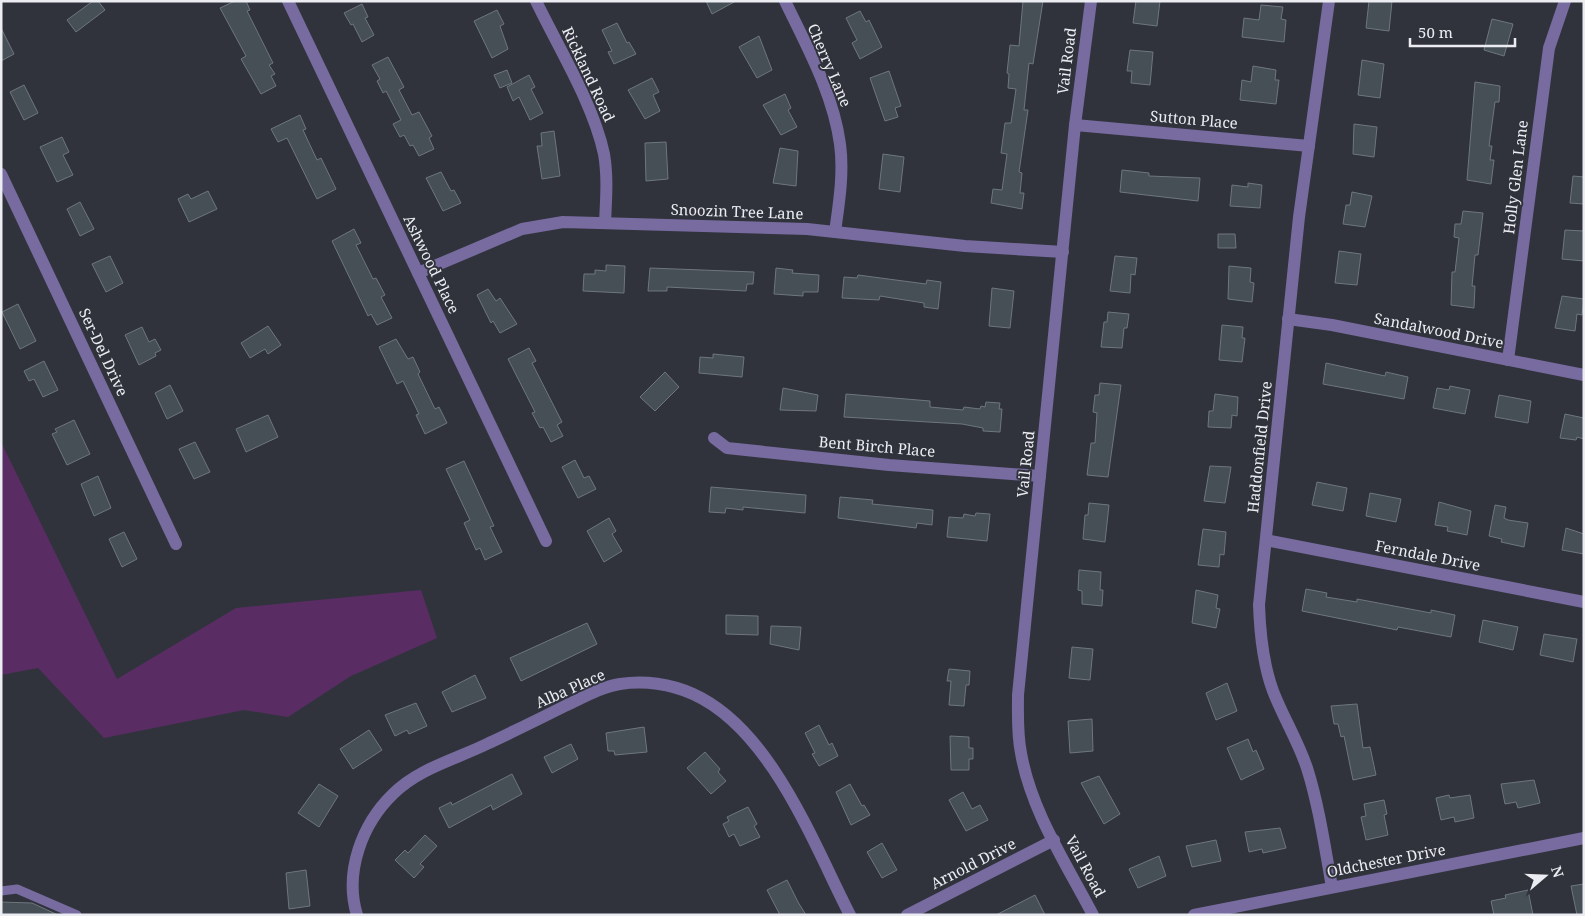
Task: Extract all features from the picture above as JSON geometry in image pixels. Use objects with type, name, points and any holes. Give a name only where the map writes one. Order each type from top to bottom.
[{"type":"street","name":"Ashwood Place","points":[[288,1],[546,541]]},
{"type":"street","name":"Rickland Road","points":[[536,1],[590,111],[600,138],[606,185],[605,223]]},
{"type":"street","name":"Cherry Lane","points":[[785,1],[830,99],[836,117],[842,165],[835,232]]},
{"type":"street","name":"Vail Road","points":[[1090,1],[1018,695],[1018,724],[1021,753],[1027,780],[1054,840],[1093,915]]},
{"type":"street","name":"Haddonfield Drive","points":[[1328,1],[1288,319],[1259,605],[1260,634],[1265,662],[1273,690],[1307,768],[1324,837],[1332,887]]},
{"type":"street","name":"Holly Glen Lane","points":[[1508,360],[1549,48],[1564,1]]},
{"type":"street","name":"Sutton Place","points":[[1076,125],[1309,146]]},
{"type":"street","name":"Ser-Del Drive","points":[[1,174],[176,544]]},
{"type":"street","name":"Snoozin Tree Lane","points":[[418,273],[522,229],[563,222],[740,226],[835,232],[965,246],[1063,252]]},
{"type":"street","name":"Sandalwood Drive","points":[[1288,319],[1584,376]]},
{"type":"street","name":"Bent Birch Place","points":[[714,438],[727,448],[889,464],[1040,476]]},
{"type":"street","name":"Ferndale Drive","points":[[1266,540],[1584,602]]},
{"type":"street","name":"Alba Place","points":[[357,915],[353,882],[360,845],[378,811],[408,781],[600,689],[638,682],[657,683],[694,694],[726,715],[756,747],[771,764],[787,792],[850,915]]},
{"type":"street","name":"Oldchester Drive","points":[[1194,915],[1584,838]]},
{"type":"street","name":"Arnold Drive","points":[[907,915],[1054,840]]},
{"type":"lane","points":[[1,891],[17,889],[77,915]]},
{"type":"shaded area","points":[[1,442],[117,679],[236,608],[421,590],[437,638],[351,676],[288,717],[244,710],[104,738],[38,668],[1,675]]},
{"type":"building","points":[[93,1],[98,1],[105,10],[76,32],[67,20]]},
{"type":"building","points":[[235,1],[246,1],[250,10],[247,11],[273,63],[269,65],[275,74],[271,76],[276,86],[261,94],[241,59],[246,56],[220,8]]},
{"type":"building","points":[[706,1],[736,1],[712,14]]},
{"type":"building","points":[[1023,1],[1043,1],[1033,64],[1029,63],[1024,110],[1028,110],[1019,172],[1022,173],[1020,193],[1024,193],[1022,209],[991,203],[993,189],[1002,190],[1007,154],[1001,153],[1005,123],[1011,123],[1016,89],[1008,88],[1009,74],[1007,73],[1010,45],[1019,46]]},
{"type":"building","points":[[1136,1],[1160,1],[1157,26],[1133,23]]},
{"type":"building","points":[[1369,1],[1392,1],[1389,31],[1366,28]]},
{"type":"building","points":[[362,4],[368,17],[365,18],[374,35],[362,42],[353,24],[351,25],[344,13]]},
{"type":"building","points":[[1261,5],[1283,7],[1281,19],[1286,20],[1284,42],[1242,37],[1244,18],[1259,20]]},
{"type":"building","points":[[497,10],[504,24],[500,26],[508,49],[492,58],[474,21]]},
{"type":"building","points":[[860,11],[866,22],[869,20],[882,47],[860,59],[852,43],[857,40],[846,18]]},
{"type":"building","points":[[1492,19],[1513,24],[1504,56],[1484,50]]},
{"type":"building","points":[[617,23],[627,43],[629,42],[636,54],[614,64],[608,52],[612,51],[602,30]]},
{"type":"building","points":[[1,28],[14,54],[1,61]]},
{"type":"building","points":[[759,36],[772,70],[757,78],[739,47]]},
{"type":"building","points":[[1130,50],[1153,52],[1150,85],[1131,83],[1132,71],[1127,71]]},
{"type":"building","points":[[388,57],[404,87],[399,90],[412,115],[419,112],[432,136],[429,138],[434,149],[419,156],[413,145],[410,146],[404,135],[400,137],[393,124],[401,120],[386,91],[383,93],[377,81],[380,79],[372,65]]},
{"type":"building","points":[[1362,60],[1384,64],[1380,98],[1358,95]]},
{"type":"building","points":[[1253,66],[1276,70],[1275,80],[1279,80],[1276,104],[1240,100],[1242,80],[1251,82]]},
{"type":"building","points":[[507,70],[512,83],[500,88],[494,75]]},
{"type":"building","points":[[889,71],[901,106],[895,108],[898,117],[885,121],[870,78]]},
{"type":"building","points":[[529,75],[535,87],[531,89],[543,113],[530,120],[519,97],[513,101],[507,87]]},
{"type":"building","points":[[652,78],[659,92],[653,95],[660,111],[645,119],[628,90]]},
{"type":"building","points":[[1475,82],[1500,86],[1499,102],[1495,102],[1489,146],[1492,146],[1490,160],[1494,160],[1491,184],[1467,180]]},
{"type":"building","points":[[24,85],[38,113],[24,120],[10,92]]},
{"type":"building","points":[[785,94],[791,108],[788,110],[797,127],[781,135],[763,105]]},
{"type":"building","points":[[300,115],[306,129],[303,130],[317,160],[321,158],[336,189],[317,199],[287,138],[278,142],[271,129]]},
{"type":"building","points":[[1354,124],[1377,127],[1374,157],[1353,154]]},
{"type":"building","points":[[554,131],[560,176],[542,179],[537,146],[542,146],[541,133]]},
{"type":"building","points":[[62,137],[69,152],[63,155],[73,175],[57,182],[40,147]]},
{"type":"building","points":[[666,142],[668,179],[646,181],[645,143]]},
{"type":"building","points":[[780,148],[798,151],[796,186],[773,183]]},
{"type":"building","points":[[883,154],[904,157],[900,192],[879,189]]},
{"type":"building","points":[[1122,170],[1149,173],[1149,176],[1200,178],[1198,201],[1120,192]]},
{"type":"building","points":[[441,172],[451,191],[454,190],[461,203],[443,211],[426,178]]},
{"type":"building","points":[[1573,176],[1584,177],[1584,204],[1570,203]]},
{"type":"building","points":[[1248,183],[1262,185],[1260,208],[1230,206],[1232,185],[1248,187]]},
{"type":"building","points":[[208,191],[217,209],[189,222],[178,199],[188,194],[191,199]]},
{"type":"building","points":[[1352,192],[1372,196],[1365,227],[1343,224],[1346,205],[1350,205]]},
{"type":"building","points":[[80,202],[94,229],[80,236],[67,209]]},
{"type":"building","points":[[1463,211],[1483,213],[1478,255],[1475,255],[1472,286],[1475,286],[1474,308],[1451,305],[1452,272],[1455,272],[1459,238],[1454,237],[1455,224],[1461,224]]},
{"type":"building","points":[[354,229],[361,243],[356,245],[373,279],[376,278],[385,295],[381,297],[392,318],[377,325],[371,314],[368,316],[332,241]]},
{"type":"building","points":[[1565,230],[1584,231],[1584,261],[1562,259]]},
{"type":"building","points":[[1218,234],[1235,234],[1236,248],[1218,248]]},
{"type":"building","points":[[1339,251],[1361,254],[1357,285],[1335,283]]},
{"type":"building","points":[[110,256],[123,283],[106,292],[92,264]]},
{"type":"building","points":[[1115,256],[1137,258],[1135,275],[1131,274],[1130,293],[1110,291]]},
{"type":"building","points":[[606,265],[625,266],[624,293],[583,291],[584,274],[595,274],[595,270],[606,271]]},
{"type":"building","points":[[1229,266],[1251,268],[1250,282],[1254,283],[1252,302],[1228,299]]},
{"type":"building","points":[[650,268],[754,272],[753,284],[747,284],[746,291],[667,287],[667,291],[648,291]]},
{"type":"building","points":[[776,268],[793,270],[792,273],[819,275],[818,292],[803,292],[803,296],[774,294]]},
{"type":"building","points":[[858,275],[926,284],[927,280],[941,282],[938,309],[924,307],[924,303],[880,296],[879,300],[842,298],[844,277],[857,278]]},
{"type":"building","points":[[992,288],[1014,291],[1010,328],[989,326]]},
{"type":"building","points":[[488,289],[496,301],[500,298],[517,324],[500,333],[493,321],[491,323],[477,295]]},
{"type":"building","points":[[1562,296],[1584,299],[1582,315],[1577,314],[1575,331],[1555,328]]},
{"type":"building","points":[[18,304],[36,341],[20,349],[2,312]]},
{"type":"building","points":[[1108,312],[1129,314],[1127,328],[1124,328],[1122,348],[1101,347],[1104,322],[1107,322]]},
{"type":"building","points":[[1222,325],[1243,327],[1242,338],[1245,338],[1242,362],[1219,360]]},
{"type":"building","points":[[268,326],[281,345],[268,354],[265,349],[250,358],[241,343]]},
{"type":"building","points":[[142,327],[149,342],[155,339],[161,350],[155,353],[156,356],[139,365],[125,335]]},
{"type":"building","points":[[396,339],[408,359],[413,357],[420,372],[418,374],[435,409],[439,407],[447,423],[425,434],[416,415],[419,414],[403,381],[397,384],[379,347]]},
{"type":"building","points":[[529,348],[536,361],[532,363],[562,422],[557,425],[563,436],[551,442],[543,427],[540,428],[532,413],[535,412],[508,359]]},
{"type":"building","points":[[713,354],[744,357],[742,377],[699,373],[700,357],[713,358]]},
{"type":"building","points":[[44,361],[58,390],[43,397],[34,379],[29,381],[24,371]]},
{"type":"building","points":[[1326,363],[1385,376],[1386,372],[1408,377],[1404,399],[1323,384]]},
{"type":"building","points":[[665,372],[679,387],[655,411],[640,397]]},
{"type":"building","points":[[1100,383],[1121,385],[1108,477],[1087,475],[1091,443],[1095,443],[1097,413],[1093,412],[1095,395],[1099,395]]},
{"type":"building","points":[[170,385],[183,411],[167,419],[155,393]]},
{"type":"building","points":[[1450,386],[1470,390],[1465,414],[1433,408],[1437,388],[1449,390]]},
{"type":"building","points":[[783,388],[818,395],[816,411],[780,410]]},
{"type":"building","points":[[846,394],[930,401],[930,407],[963,410],[964,407],[980,409],[981,406],[985,407],[986,402],[1000,403],[999,409],[1002,409],[1000,432],[983,431],[983,428],[962,424],[844,417]]},
{"type":"building","points":[[1215,394],[1238,397],[1237,416],[1232,415],[1231,428],[1208,427],[1209,411],[1213,411]]},
{"type":"building","points":[[1499,395],[1531,401],[1528,423],[1495,417]]},
{"type":"building","points":[[1565,414],[1584,418],[1584,439],[1577,437],[1576,440],[1560,438]]},
{"type":"building","points":[[268,415],[278,437],[246,452],[236,429]]},
{"type":"building","points":[[74,420],[90,454],[67,465],[52,434],[57,432],[55,429]]},
{"type":"building","points":[[195,442],[210,472],[194,479],[179,449]]},
{"type":"building","points":[[575,460],[584,478],[589,476],[596,489],[578,498],[562,467]]},
{"type":"building","points":[[464,461],[494,526],[490,527],[502,552],[485,560],[480,548],[476,550],[464,523],[470,520],[446,469]]},
{"type":"building","points":[[1210,466],[1231,467],[1225,503],[1204,501]]},
{"type":"building","points":[[98,476],[111,508],[94,516],[81,484]]},
{"type":"building","points":[[1317,482],[1347,488],[1343,511],[1312,505]]},
{"type":"building","points":[[711,487],[806,495],[805,513],[743,507],[743,510],[726,508],[725,513],[709,512]]},
{"type":"building","points":[[1370,493],[1401,499],[1396,522],[1366,516]]},
{"type":"building","points":[[840,497],[873,500],[872,504],[933,510],[932,525],[917,523],[916,528],[838,518]]},
{"type":"building","points":[[1439,502],[1471,511],[1467,535],[1447,531],[1448,527],[1435,525]]},
{"type":"building","points":[[1089,503],[1109,505],[1105,542],[1083,539],[1085,515],[1088,515]]},
{"type":"building","points":[[1495,505],[1506,507],[1504,518],[1528,523],[1524,547],[1501,542],[1502,539],[1489,536]]},
{"type":"building","points":[[976,513],[990,514],[987,541],[947,537],[949,517],[963,518],[964,514],[975,516]]},
{"type":"building","points":[[609,518],[616,531],[612,534],[622,551],[604,562],[587,531]]},
{"type":"building","points":[[1566,528],[1584,534],[1584,554],[1562,550]]},
{"type":"building","points":[[1203,529],[1226,532],[1224,555],[1220,554],[1219,567],[1198,565]]},
{"type":"building","points":[[124,532],[137,559],[122,567],[109,539]]},
{"type":"building","points":[[1079,570],[1101,572],[1100,590],[1103,590],[1102,606],[1082,604],[1082,591],[1078,590]]},
{"type":"building","points":[[1306,589],[1327,593],[1326,597],[1357,602],[1357,599],[1431,613],[1431,610],[1455,615],[1451,637],[1398,627],[1397,630],[1302,611]]},
{"type":"building","points":[[1196,590],[1218,595],[1216,608],[1220,609],[1216,628],[1192,623]]},
{"type":"building","points":[[726,615],[758,616],[758,635],[726,634]]},
{"type":"building","points":[[1483,620],[1518,627],[1513,650],[1479,642]]},
{"type":"building","points":[[587,623],[597,644],[521,681],[510,658]]},
{"type":"building","points":[[771,626],[801,627],[799,650],[770,644]]},
{"type":"building","points":[[1544,634],[1577,639],[1573,662],[1540,655]]},
{"type":"building","points":[[1072,647],[1093,649],[1090,680],[1069,678]]},
{"type":"building","points":[[949,669],[970,671],[969,685],[966,685],[964,706],[949,705],[951,681],[947,681]]},
{"type":"building","points":[[475,675],[486,698],[452,712],[442,692]]},
{"type":"building","points":[[1227,683],[1237,711],[1216,720],[1206,693]]},
{"type":"building","points":[[416,703],[427,726],[409,734],[407,730],[395,736],[385,715]]},
{"type":"building","points":[[1357,704],[1363,748],[1370,747],[1376,775],[1353,780],[1344,736],[1341,737],[1338,724],[1334,724],[1331,706]]},
{"type":"building","points":[[1092,719],[1093,751],[1070,753],[1068,721]]},
{"type":"building","points":[[819,725],[829,745],[832,743],[838,756],[819,766],[812,754],[815,753],[805,733]]},
{"type":"building","points":[[644,727],[647,752],[615,755],[614,751],[608,751],[606,733]]},
{"type":"building","points":[[369,730],[382,750],[353,769],[340,749]]},
{"type":"building","points":[[950,736],[969,737],[969,748],[973,748],[973,759],[969,759],[969,770],[951,770]]},
{"type":"building","points":[[1248,739],[1253,752],[1256,750],[1264,769],[1241,780],[1227,748]]},
{"type":"building","points":[[571,744],[578,759],[552,773],[544,757]]},
{"type":"building","points":[[705,752],[720,769],[718,772],[726,781],[711,794],[687,768]]},
{"type":"building","points":[[512,774],[522,794],[493,810],[491,805],[449,828],[439,808],[451,802],[452,805]]},
{"type":"building","points":[[1099,776],[1120,814],[1104,824],[1081,783]]},
{"type":"building","points":[[1534,780],[1540,803],[1518,808],[1516,802],[1505,804],[1501,784]]},
{"type":"building","points":[[319,784],[338,796],[319,827],[298,813]]},
{"type":"building","points":[[850,784],[862,806],[864,805],[870,815],[851,825],[836,792]]},
{"type":"building","points":[[963,792],[972,809],[980,805],[988,820],[966,831],[949,800]]},
{"type":"building","points":[[1449,795],[1450,798],[1470,795],[1474,818],[1455,822],[1454,817],[1441,820],[1436,798]]},
{"type":"building","points":[[1384,800],[1387,814],[1384,815],[1388,835],[1366,840],[1361,817],[1366,816],[1364,804]]},
{"type":"building","points":[[748,807],[757,824],[754,826],[760,837],[740,846],[734,834],[729,837],[723,824],[729,821],[727,817]]},
{"type":"building","points":[[1280,828],[1286,848],[1263,853],[1262,849],[1249,852],[1245,832]]},
{"type":"building","points":[[425,835],[437,846],[420,864],[424,867],[414,878],[395,860],[405,850],[408,853]]},
{"type":"building","points":[[1216,840],[1221,861],[1192,867],[1186,846]]},
{"type":"building","points":[[882,843],[897,870],[882,878],[867,852]]},
{"type":"building","points":[[1159,856],[1166,876],[1138,888],[1129,869]]},
{"type":"building","points":[[306,870],[310,906],[289,909],[286,873]]},
{"type":"building","points":[[787,880],[806,915],[780,915],[767,890]]},
{"type":"building","points":[[1584,884],[1584,915],[1577,915],[1571,886]]},
{"type":"building","points":[[1528,890],[1533,915],[1494,915],[1491,901],[1506,898],[1505,895]]},
{"type":"building","points":[[1035,895],[1045,915],[996,915]]},
{"type":"building","points":[[1,902],[32,903],[58,915],[1,915]]}]
